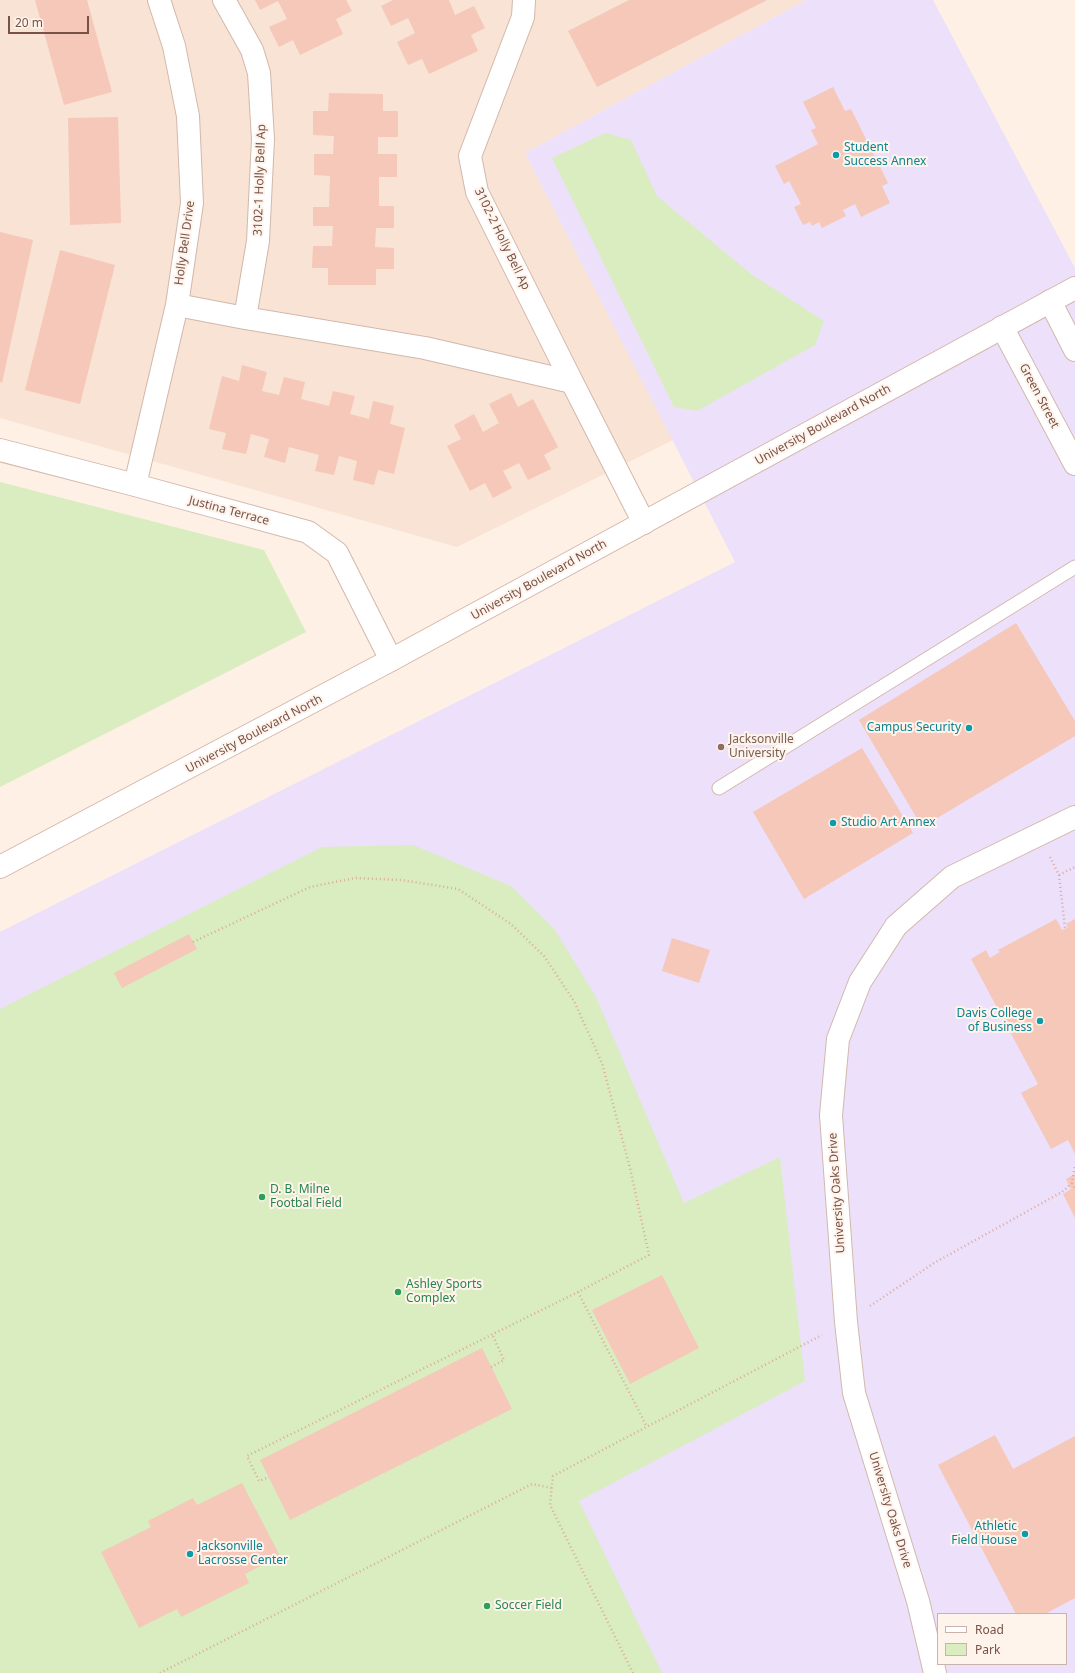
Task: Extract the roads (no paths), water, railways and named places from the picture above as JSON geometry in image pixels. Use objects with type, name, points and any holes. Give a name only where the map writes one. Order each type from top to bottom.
[{"type":"street","name":"Holly Bell Drive","points":[[135,485],[177,305],[192,203],[188,116],[174,46],[159,0]]},
{"type":"street","name":"3102-1 Holly Bell Ap","points":[[224,0],[252,50],[259,73],[263,139],[258,241],[245,318]]},
{"type":"street","name":"3102-2 Holly Bell Ap","points":[[524,0],[523,17],[470,156],[476,192],[644,523]]},
{"type":"street","name":"University Boulevard North","points":[[0,867],[391,660],[1075,288]]},
{"type":"street","points":[[1050,301],[1075,350]]},
{"type":"street","points":[[177,305],[425,348],[572,382]]},
{"type":"street","name":"Green Street","points":[[1002,327],[1075,464]]},
{"type":"street","name":"Justina Terrace","points":[[0,450],[308,532],[337,553],[391,660]]},
{"type":"street","name":"University Oaks Drive","points":[[935,1673],[918,1601],[854,1393],[846,1322],[831,1115],[838,1039],[860,982],[896,926],[952,877],[1075,817]]},
{"type":"lane","points":[[720,788],[1075,567]]},
{"type":"place","name":"Student Success Annex","points":[[836,155]]},
{"type":"place","name":"Campus Security","points":[[969,728]]},
{"type":"place","name":"Jacksonville University","points":[[721,747]]},
{"type":"place","name":"Studio Art Annex","points":[[833,823]]},
{"type":"place","name":"Davis College of Business","points":[[1040,1021]]},
{"type":"place","name":"D. B. Milne Footbal Field","points":[[262,1197]]},
{"type":"place","name":"Ashley Sports Complex","points":[[398,1292]]},
{"type":"place","name":"Athletic Field House","points":[[1025,1534]]},
{"type":"place","name":"Jacksonville Lacrosse Center","points":[[190,1554]]},
{"type":"place","name":"Soccer Field","points":[[487,1606]]}]
